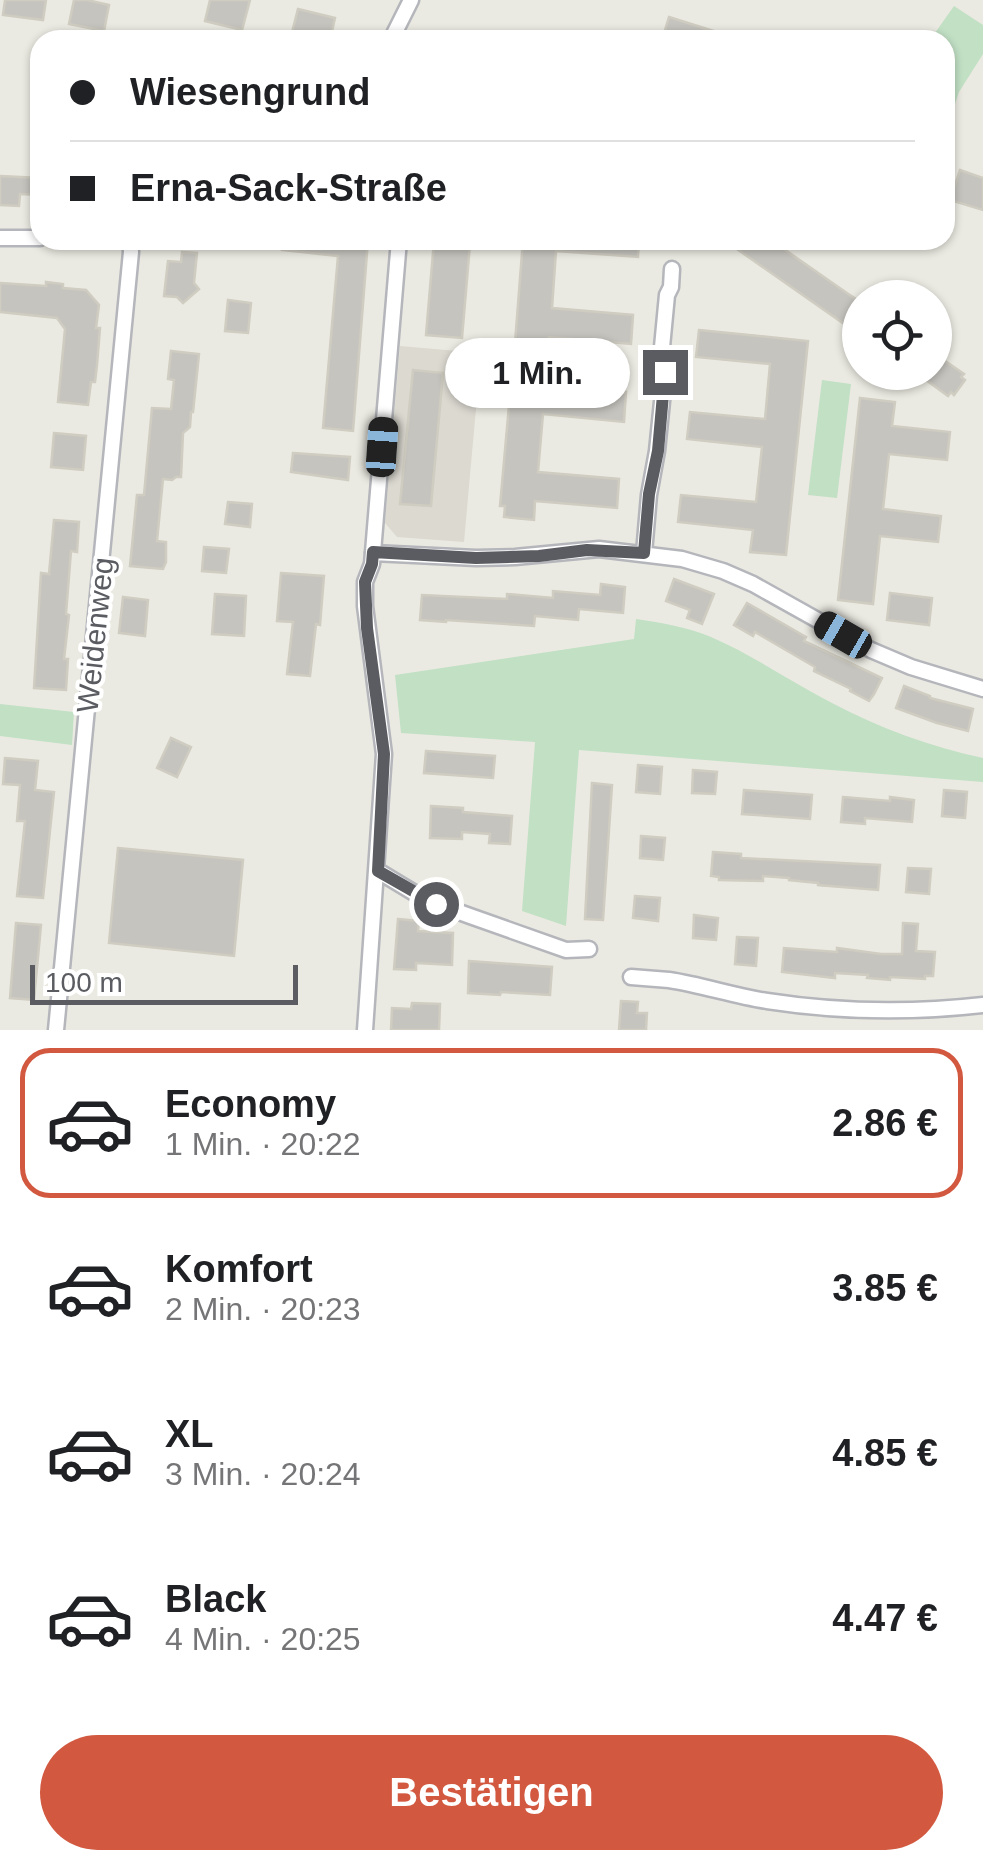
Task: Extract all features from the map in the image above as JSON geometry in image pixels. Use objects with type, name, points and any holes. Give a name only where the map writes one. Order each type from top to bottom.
[{"type":"street","points":[[396,30],[411,0]]},
{"type":"street","points":[[0,238],[30,238]]},
{"type":"street","name":"Weidenweg","points":[[56,1030],[131,250]]},
{"type":"street","points":[[365,1030],[384,754],[367,628],[365,582],[372,564],[398,250]]},
{"type":"street","points":[[644,553],[649,494],[658,451],[665,372],[662,347],[672,269]]},
{"type":"street","points":[[373,552],[476,558],[587,550],[682,559],[753,584],[871,650],[983,689]]},
{"type":"street","points":[[378,871],[426,900],[453,910],[566,950],[589,949]]},
{"type":"street","points":[[631,977],[670,980],[771,1002],[840,1008],[898,1010],[983,1005]]},
{"type":"shaded area","points":[[400,346],[481,353],[464,542],[397,537],[385,523]]},
{"type":"green space","points":[[954,6],[983,25],[983,54],[955,104],[955,30],[937,30]]},
{"type":"green space","points":[[822,380],[842,383],[842,390],[850,390],[837,498],[808,495]]},
{"type":"green space","points":[[636,619],[711,637],[868,721],[983,758],[983,782],[579,750],[566,926],[522,911],[535,742],[401,733],[395,675],[634,639]]},
{"type":"green space","points":[[0,704],[74,712],[72,745],[0,736]]},
{"type":"building","points":[[5,0],[46,0],[43,20],[3,15]]},
{"type":"building","points":[[74,0],[109,5],[104,30],[69,24]]},
{"type":"building","points":[[210,0],[250,0],[242,30],[205,21]]},
{"type":"building","points":[[298,9],[335,18],[332,30],[293,30]]},
{"type":"building","points":[[669,17],[711,30],[665,30]]},
{"type":"building","points":[[960,170],[983,178],[983,210],[955,202]]},
{"type":"building","points":[[0,176],[30,178],[30,194],[20,194],[19,206],[0,205]]},
{"type":"building","points":[[282,250],[367,250],[353,431],[323,428],[338,256]]},
{"type":"building","points":[[433,250],[469,250],[462,338],[426,335]]},
{"type":"building","points":[[522,250],[638,250],[638,257],[556,251],[552,308],[633,315],[631,344],[549,337],[548,345],[515,343]]},
{"type":"building","points":[[738,250],[785,250],[842,289],[842,322]]},
{"type":"building","points":[[182,252],[197,253],[194,283],[199,289],[183,303],[177,297],[164,296],[168,261],[181,262]]},
{"type":"building","points":[[46,282],[86,290],[99,305],[97,365],[88,405],[58,402],[65,329],[57,318],[0,312],[0,283],[46,286]]},
{"type":"building","points":[[228,300],[251,303],[248,333],[225,331]]},
{"type":"building","points":[[699,330],[808,341],[786,555],[750,552],[753,530],[678,522],[681,495],[756,502],[762,447],[687,439],[690,412],[765,419],[770,364],[696,357]]},
{"type":"building","points":[[171,351],[199,354],[190,427],[183,433],[181,477],[163,479],[157,541],[166,542],[166,562],[163,569],[130,566],[137,495],[144,495],[152,408],[171,409]]},
{"type":"building","points":[[952,366],[964,374],[961,377],[965,380],[954,395],[951,392],[948,396],[940,390],[952,390]]},
{"type":"building","points":[[413,370],[443,373],[431,506],[400,504]]},
{"type":"building","points":[[512,372],[546,375],[545,385],[626,392],[624,422],[543,414],[538,472],[619,479],[617,508],[535,501],[534,520],[504,517],[505,506],[500,506]]},
{"type":"building","points":[[860,398],[895,402],[892,426],[950,432],[947,460],[889,454],[883,509],[941,516],[938,542],[880,536],[873,604],[838,600]]},
{"type":"building","points":[[54,433],[86,436],[83,470],[51,467]]},
{"type":"building","points":[[293,453],[350,457],[348,480],[291,472]]},
{"type":"building","points":[[228,502],[252,504],[250,527],[225,524]]},
{"type":"building","points":[[54,520],[79,522],[77,552],[71,551],[66,614],[66,690],[34,688],[41,573],[49,574]]},
{"type":"building","points":[[204,547],[229,549],[226,573],[202,571]]},
{"type":"building","points":[[281,573],[324,576],[310,676],[287,674],[293,622],[277,621]]},
{"type":"building","points":[[674,579],[714,594],[702,624],[687,618],[690,610],[666,601]]},
{"type":"building","points":[[601,584],[625,587],[623,613],[579,609],[578,620],[535,616],[534,626],[420,620],[422,595],[553,598],[553,591],[600,595]]},
{"type":"building","points":[[890,593],[932,598],[929,625],[887,620]]},
{"type":"building","points":[[215,594],[246,596],[244,636],[212,634]]},
{"type":"building","points":[[123,597],[148,600],[145,636],[119,633]]},
{"type":"building","points":[[747,603],[806,637],[804,641],[882,678],[869,701],[755,632],[753,636],[734,625]]},
{"type":"building","points":[[904,686],[930,698],[973,709],[968,731],[896,708]]},
{"type":"building","points":[[171,738],[191,747],[177,777],[157,768]]},
{"type":"building","points":[[426,751],[495,756],[493,778],[424,773]]},
{"type":"building","points":[[5,758],[38,761],[35,790],[54,792],[43,898],[17,896],[25,821],[17,821],[20,785],[3,784]]},
{"type":"building","points":[[638,765],[662,767],[660,794],[636,792]]},
{"type":"building","points":[[693,770],[717,772],[715,794],[692,793]]},
{"type":"building","points":[[592,783],[612,785],[603,920],[585,919]]},
{"type":"building","points":[[744,790],[812,795],[810,819],[742,814]]},
{"type":"building","points":[[944,790],[967,792],[965,818],[942,816]]},
{"type":"building","points":[[843,797],[914,800],[912,822],[865,818],[865,824],[841,822]]},
{"type":"building","points":[[431,806],[512,816],[510,844],[489,843],[490,834],[462,832],[462,839],[430,838]]},
{"type":"building","points":[[641,836],[665,838],[663,860],[640,858]]},
{"type":"building","points":[[118,848],[243,860],[234,956],[109,943]]},
{"type":"building","points":[[713,852],[741,854],[741,858],[880,865],[878,890],[763,876],[763,881],[719,880],[711,876]]},
{"type":"building","points":[[908,868],[931,869],[929,894],[906,892]]},
{"type":"building","points":[[635,896],[660,898],[658,921],[633,918]]},
{"type":"building","points":[[694,915],[718,918],[716,940],[693,938]]},
{"type":"building","points":[[398,919],[419,921],[418,931],[453,933],[452,965],[416,963],[416,970],[394,969]]},
{"type":"building","points":[[16,923],[41,925],[34,1000],[10,998]]},
{"type":"building","points":[[903,923],[918,924],[916,951],[935,952],[933,976],[890,980],[867,978],[868,975],[835,973],[835,978],[782,972],[784,948],[902,954]]},
{"type":"building","points":[[737,937],[758,938],[756,966],[735,964]]},
{"type":"building","points":[[469,961],[552,967],[550,995],[468,993]]},
{"type":"building","points":[[621,1001],[638,1002],[637,1013],[647,1013],[646,1030],[619,1030]]},
{"type":"building","points":[[412,1003],[440,1004],[439,1030],[391,1030],[392,1008],[411,1009]]},
{"type":"route","points":[[436,904],[378,871],[384,754],[367,628],[365,582],[373,552],[452,558],[539,556],[599,549],[644,553],[665,372]]}]
